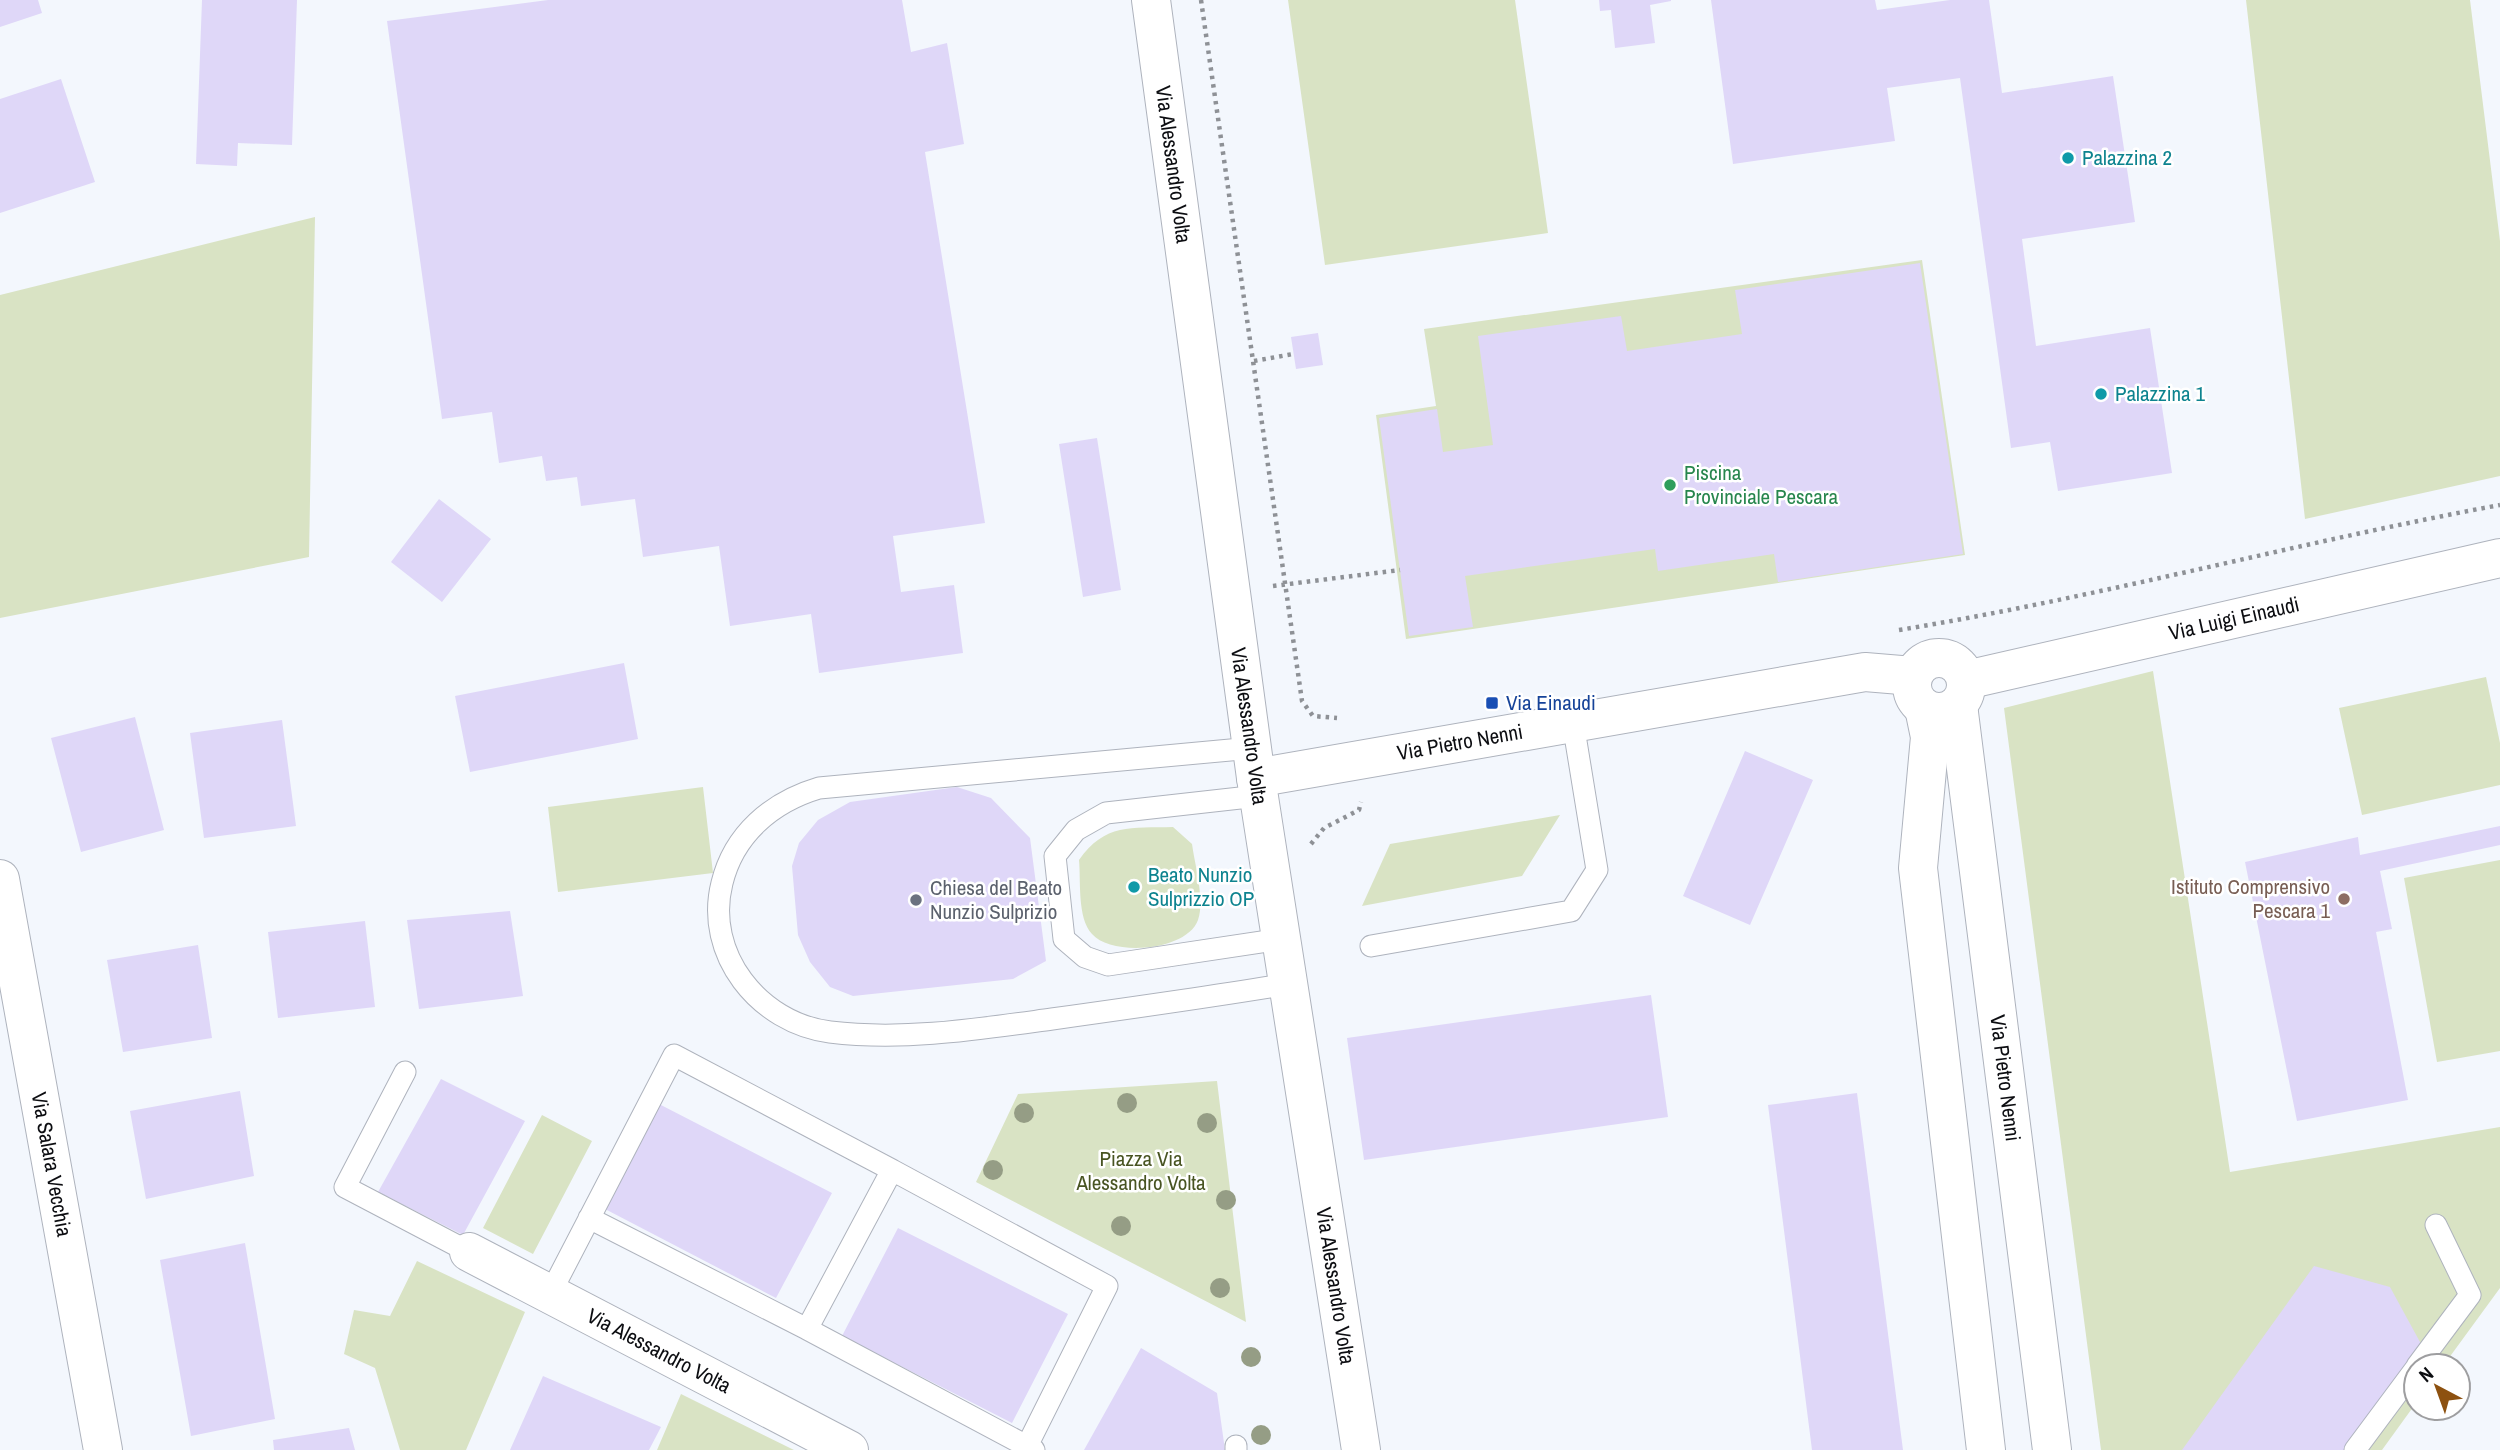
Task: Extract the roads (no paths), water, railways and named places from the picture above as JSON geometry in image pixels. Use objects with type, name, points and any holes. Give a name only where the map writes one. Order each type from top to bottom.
[{"type":"street","name":"Via Alessandro Volta","points":[[1151,0],[1255,774],[1361,1450]]},
{"type":"street","name":"Via Luigi Einaudi","points":[[1941,692],[2500,558]]},
{"type":"street","name":"Via Pietro Nenni","points":[[1255,774],[1573,723],[1865,672],[1941,692],[2052,1450]]},
{"type":"street","points":[[1941,692],[1930,737],[1918,868],[1986,1450]]},
{"type":"street","name":"Via Salara Vecchia","points":[[0,879],[103,1450]]},
{"type":"street","name":"Via Alessandro Volta","points":[[469,1252],[849,1450]]},
{"type":"lane","points":[[1371,946],[1571,911],[1597,870],[1573,723]]},
{"type":"lane","points":[[1255,774],[1106,813],[1076,830],[1055,856],[1064,939],[1085,957],[1108,965],[1281,939]]},
{"type":"lane","points":[[1255,774],[819,788],[772,808],[743,836],[729,860],[721,885],[719,919],[725,948],[745,986],[780,1015],[828,1031],[946,1033],[1288,984]]},
{"type":"lane","points":[[550,1294],[589,1218],[674,1055],[1107,1286],[1028,1449],[807,1329],[589,1218]]},
{"type":"lane","points":[[405,1072],[345,1186],[469,1252]]},
{"type":"lane","points":[[807,1329],[892,1170]]},
{"type":"lane","points":[[2428,1352],[2470,1294],[2436,1225]]},
{"type":"lane","points":[[2355,1450],[2402,1387]]},
{"type":"place","name":"Palazzina 2","points":[[2068,158]]},
{"type":"place","name":"Palazzina 1","points":[[2101,394]]},
{"type":"place","name":"Piscina Provinciale Pescara","points":[[1670,485]]},
{"type":"place","name":"Via Einaudi","points":[[1492,703]]},
{"type":"place","name":"Beato Nunzio Sulprizzio OP","points":[[1134,887]]},
{"type":"place","name":"Istituto Comprensivo Pescara 1","points":[[2344,899]]},
{"type":"place","name":"Chiesa del Beato Nunzio Sulprizio","points":[[916,900]]},
{"type":"park label","name":"Piazza Via Alessandro Volta","points":[[1141,1171]]}]
